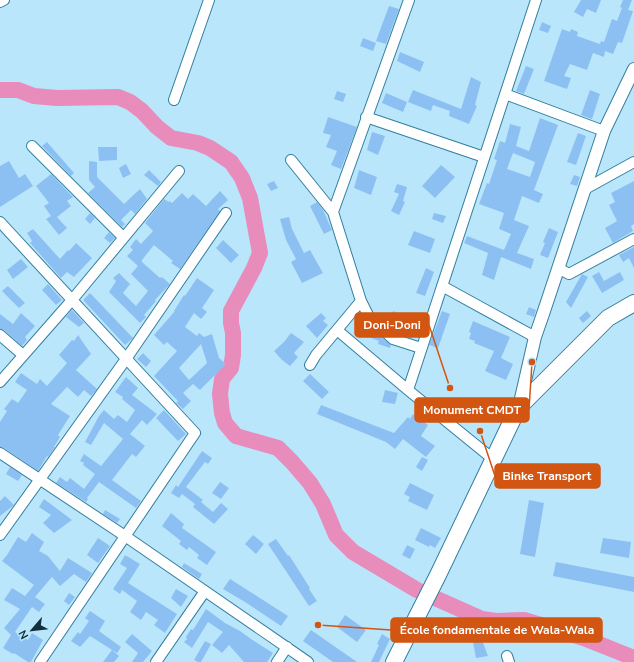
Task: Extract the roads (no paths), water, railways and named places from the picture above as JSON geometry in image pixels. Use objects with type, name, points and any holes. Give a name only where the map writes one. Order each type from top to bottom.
[{"type":"main road","points":[[394,662],[438,575],[518,408],[608,318],[634,303]]},
{"type":"street","points":[[0,2],[4,0]]},
{"type":"street","points":[[174,100],[209,0]]},
{"type":"street","points":[[333,212],[409,0]]},
{"type":"street","points":[[408,390],[536,0]]},
{"type":"street","points":[[518,408],[535,337],[604,131],[634,69]]},
{"type":"street","points":[[505,94],[604,131]]},
{"type":"street","points":[[366,117],[484,157]]},
{"type":"street","points":[[32,146],[123,237]]},
{"type":"street","points":[[291,160],[333,212],[361,302],[369,317],[393,339],[421,348]]},
{"type":"street","points":[[585,189],[634,162]]},
{"type":"street","points":[[0,382],[72,300],[179,171]]},
{"type":"street","points":[[0,535],[126,359],[226,213]]},
{"type":"street","points":[[0,222],[195,433],[40,662]]},
{"type":"street","points":[[558,268],[569,274],[634,239]]},
{"type":"street","points":[[442,286],[535,337]]},
{"type":"street","points":[[310,365],[316,355],[361,302]]},
{"type":"street","points":[[337,330],[493,459]]},
{"type":"street","points":[[0,335],[23,355]]},
{"type":"street","points":[[0,453],[125,536],[308,662]]},
{"type":"street","points":[[156,662],[205,591]]},
{"type":"street","points":[[277,662],[287,647]]},
{"type":"waterway","points":[[0,90],[18,90],[34,96],[57,98],[118,97],[130,102],[142,111],[157,127],[171,138],[198,143],[210,148],[231,162],[242,178],[250,198],[260,253],[254,268],[231,311],[233,355],[231,368],[222,379],[220,394],[222,413],[225,423],[236,436],[278,448],[292,462],[310,483],[323,504],[336,535],[353,552],[417,590],[482,619],[496,621],[524,620],[584,638],[634,658]]},
{"type":"place","name":"Monument CMDT","points":[[532,362]]},
{"type":"place","name":"Doni-Doni","points":[[450,388]]},
{"type":"place","name":"Binke Transport","points":[[480,431]]},
{"type":"place","name":"École fondamentale de Wala-Wala","points":[[318,625]]}]
